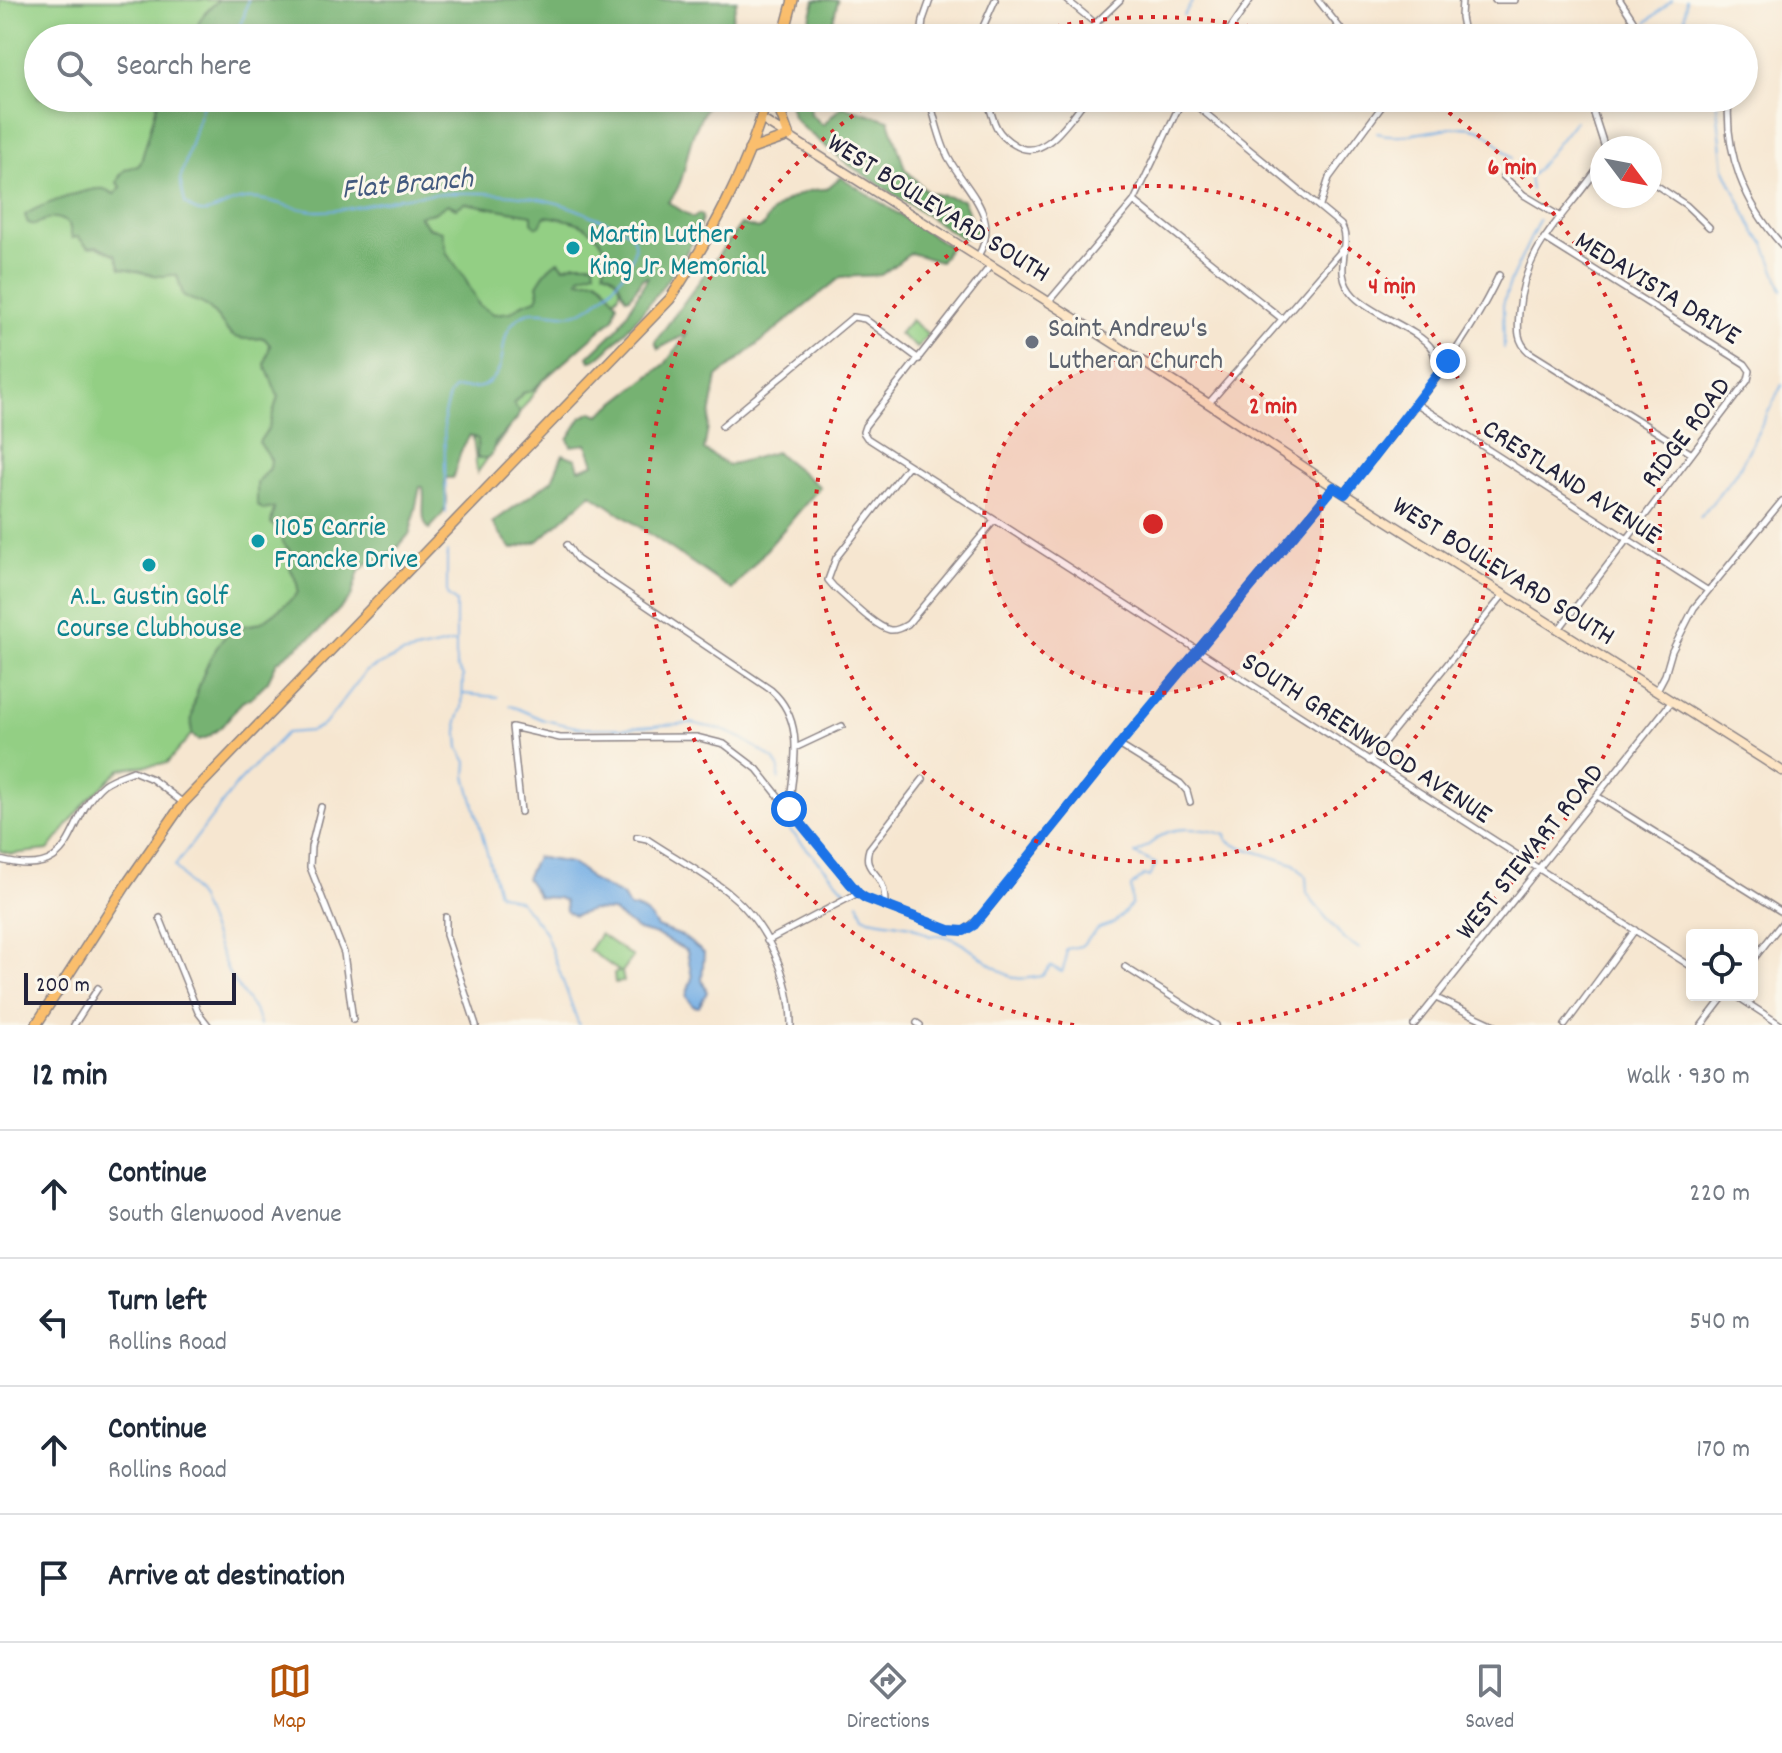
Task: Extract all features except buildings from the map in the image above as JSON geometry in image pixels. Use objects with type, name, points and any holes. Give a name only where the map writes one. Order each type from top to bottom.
[{"type":"main road","points":[[787,24],[793,0]]},
{"type":"main road","points":[[36,1025],[183,803],[670,299],[702,250],[734,189],[763,112]]},
{"type":"main road","points":[[749,150],[789,136],[780,112]]},
{"type":"main road","name":"WEST BOULEVARD SOUTH","points":[[761,119],[1782,771]]},
{"type":"street","points":[[923,24],[930,0]]},
{"type":"street","points":[[984,24],[995,0]]},
{"type":"street","points":[[1067,0],[1096,23],[1120,0]]},
{"type":"street","points":[[1234,24],[1250,0]]},
{"type":"street","points":[[1318,0],[1337,24]]},
{"type":"street","points":[[1462,0],[1462,24]]},
{"type":"street","points":[[1495,0],[1515,0]]},
{"type":"street","points":[[1620,0],[1636,24]]},
{"type":"street","points":[[933,112],[949,158],[982,209],[988,231],[978,256]]},
{"type":"street","points":[[991,112],[996,128],[1004,137],[1024,150],[1032,150],[1054,137],[1075,112]]},
{"type":"street","points":[[1049,301],[1134,201],[1178,112]]},
{"type":"street","points":[[1202,112],[1320,206],[1346,231],[1343,273],[1350,291],[1363,304],[1427,344],[1437,361],[1438,374]]},
{"type":"street","points":[[1320,206],[1329,178],[1377,112]]},
{"type":"street","points":[[1594,112],[1601,136]]},
{"type":"street","points":[[1729,112],[1729,139],[1740,179],[1759,215],[1782,245]]},
{"type":"street","points":[[1503,176],[1524,195],[1559,216]]},
{"type":"street","points":[[1590,177],[1544,238],[1524,278],[1520,291],[1520,343],[1529,352],[1692,454]]},
{"type":"street","points":[[1662,189],[1686,205],[1709,227]]},
{"type":"street","points":[[1134,201],[1281,318]]},
{"type":"street","name":"MEDAVISTA DRIVE","points":[[1544,238],[1745,364],[1750,371]]},
{"type":"street","points":[[1209,404],[1343,249]]},
{"type":"street","points":[[722,426],[853,317],[865,319],[919,359],[991,265]]},
{"type":"street","points":[[1345,494],[1417,404],[1474,324],[1499,275]]},
{"type":"street","name":"SOUTH GREENWOOD AVENUE","points":[[919,359],[863,432],[867,438],[1686,963]]},
{"type":"street","name":"RIDGE ROAD","points":[[1559,629],[1748,380],[1750,371]]},
{"type":"street","name":"CRESTLAND AVENUE","points":[[1417,404],[1707,590]]},
{"type":"street","points":[[909,465],[836,558],[828,580],[880,625],[891,630],[908,624],[994,521]]},
{"type":"street","points":[[521,812],[512,727],[560,738],[696,737],[724,744],[757,769],[858,893],[949,930],[964,931],[983,915],[1119,745],[1334,487]]},
{"type":"street","points":[[1657,690],[1683,630],[1707,590],[1782,501]]},
{"type":"street","points":[[567,545],[577,559],[783,700],[795,725],[789,809]]},
{"type":"street","points":[[1369,761],[1504,594]]},
{"type":"street","name":"WEST STEWART ROAD","points":[[1414,1025],[1673,700]]},
{"type":"street","points":[[795,748],[842,726]]},
{"type":"street","points":[[1119,745],[1180,783],[1187,791],[1190,802]]},
{"type":"street","points":[[0,860],[15,864],[38,863],[55,856],[70,841],[88,805],[104,784],[133,771],[152,779],[183,803]]},
{"type":"street","points":[[885,905],[884,889],[868,868],[866,858],[869,849],[923,779]]},
{"type":"street","points":[[1597,796],[1782,912]]},
{"type":"street","points":[[321,807],[311,847],[310,867],[347,964],[354,1023]]},
{"type":"street","points":[[637,837],[647,839],[729,893],[747,910],[767,941],[787,986],[791,1025]]},
{"type":"street","points":[[767,941],[858,893]]},
{"type":"street","points":[[446,917],[446,935],[476,1025]]},
{"type":"street","points":[[160,918],[198,1012],[208,1025]]},
{"type":"street","points":[[1758,953],[1782,923]]},
{"type":"street","points":[[1565,1025],[1635,930]]},
{"type":"street","points":[[1125,967],[1216,1025]]},
{"type":"street","points":[[74,1025],[98,988]]},
{"type":"street","points":[[1436,998],[1494,1025]]},
{"type":"street","points":[[1702,1025],[1720,1001]]},
{"type":"street","points":[[1744,1001],[1781,1025]]},
{"type":"green space","points":[[0,0],[229,0],[213,24],[24,24],[24,112],[181,112],[238,301],[284,358],[307,570],[298,609],[167,763],[121,769],[86,802],[48,850],[12,854],[0,851]]},
{"type":"green space","points":[[218,0],[737,0],[731,24],[198,24]]},
{"type":"green space","points":[[815,0],[838,0],[832,24],[809,24]]},
{"type":"green space","points":[[155,112],[704,112],[692,137],[679,185],[668,202],[693,218],[699,214],[702,216],[698,230],[658,292],[623,334],[595,360],[590,361],[588,357],[619,327],[648,277],[643,278],[630,297],[626,298],[616,279],[604,271],[605,262],[600,259],[604,246],[586,227],[571,221],[545,216],[540,226],[536,227],[532,215],[465,203],[456,208],[448,204],[434,213],[419,216],[428,227],[442,231],[447,254],[479,305],[494,314],[511,312],[537,299],[537,285],[549,268],[559,261],[564,267],[575,263],[594,263],[595,271],[580,276],[579,281],[597,279],[604,284],[617,303],[614,318],[513,404],[520,412],[495,443],[492,454],[477,458],[478,439],[470,435],[461,451],[453,478],[446,478],[447,504],[439,519],[429,529],[426,525],[424,492],[420,487],[410,533],[399,546],[380,561],[368,563],[359,571],[351,597],[319,631],[277,662],[268,681],[242,702],[221,727],[198,740],[192,735],[191,723],[197,693],[209,662],[225,636],[240,626],[263,621],[298,592],[288,559],[294,555],[282,542],[285,533],[278,531],[271,523],[274,508],[263,510],[257,504],[257,483],[270,468],[271,460],[259,442],[269,427],[278,396],[265,365],[270,345],[264,338],[233,336],[206,306],[183,295],[177,275],[159,276],[121,268],[116,255],[98,246],[88,247],[78,237],[72,238],[69,224],[64,221],[52,218],[35,225],[28,223],[25,215],[87,191],[104,189],[115,194],[121,187],[117,183],[122,172],[141,162]]},
{"type":"green space","points":[[792,112],[811,112],[823,125],[836,112],[862,112],[889,120],[905,169],[927,192],[963,200],[978,234],[961,238],[849,165],[793,117]]},
{"type":"green space","points":[[841,177],[950,247],[940,262],[911,253],[881,275],[841,277],[717,377],[704,450],[728,465],[776,452],[820,487],[732,590],[591,494],[538,541],[512,549],[492,523],[552,480],[563,454],[576,459],[579,469],[594,464],[587,444],[571,446],[568,439],[582,417],[592,412],[599,415],[665,364],[688,333],[658,349],[655,342],[741,224],[758,229],[764,226],[773,211],[789,199],[808,191],[826,189]]},
{"type":"green space","points":[[444,195],[602,221],[624,272],[619,294],[556,362],[477,473],[471,418],[404,197]]},
{"type":"green space","points":[[911,320],[928,334],[917,348],[899,334]]},
{"type":"green space","points":[[600,934],[633,957],[622,972],[624,982],[615,983],[614,973],[620,972],[589,950]]},
{"type":"water","points":[[536,857],[570,863],[591,880],[623,896],[629,907],[646,913],[657,927],[682,936],[704,953],[702,980],[707,992],[699,1007],[693,1006],[686,996],[692,978],[687,951],[657,935],[638,930],[612,911],[592,910],[574,916],[566,911],[565,901],[539,897],[526,878]]},
{"type":"waterway","name":"Flat Branch","points":[[240,24],[248,0]]},
{"type":"waterway","points":[[1184,15],[1193,0]]},
{"type":"waterway","points":[[1647,22],[1672,0]]},
{"type":"waterway","points":[[1684,24],[1686,0]]},
{"type":"waterway","name":"Flat Branch","points":[[201,112],[180,180],[185,203],[200,212],[245,199],[328,211],[427,195],[497,194],[565,205],[618,226],[633,238],[634,248],[625,272],[605,295],[574,314],[533,312],[521,316],[507,333],[501,362],[493,379],[483,386],[454,389],[449,396],[444,414],[446,513]]},
{"type":"waterway","points":[[1718,112],[1724,168],[1755,233],[1765,244],[1782,290]]},
{"type":"waterway","points":[[1518,163],[1529,177],[1575,121]]},
{"type":"waterway","points":[[1377,133],[1404,135],[1448,128],[1473,128],[1488,135],[1512,158]]},
{"type":"waterway","points":[[1529,177],[1531,190]]},
{"type":"waterway","points":[[1504,348],[1503,305],[1510,282],[1539,220]]},
{"type":"waterway","points":[[1700,518],[1738,471],[1782,385]]},
{"type":"waterway","name":"Flat Branch","points":[[447,552],[447,595],[456,602],[456,666],[463,676],[462,708],[457,721],[459,748],[467,762],[466,776],[498,893],[520,901],[545,932],[579,1025]]},
{"type":"waterway","points":[[260,1025],[256,1013],[229,974],[199,899],[175,866],[237,784],[286,733],[311,731],[325,724],[366,671],[402,654],[456,642]]},
{"type":"waterway","points":[[464,694],[498,697]]},
{"type":"waterway","points":[[510,705],[544,720],[581,728],[692,723],[722,730],[743,739],[775,760],[779,779]]},
{"type":"waterway","points":[[773,798],[789,829],[845,890]]},
{"type":"waterway","points":[[858,902],[864,916],[869,919],[911,926],[930,936],[951,938],[1016,978],[1042,976],[1051,966],[1062,972],[1066,949],[1081,946],[1099,928],[1114,923],[1132,904],[1131,887],[1144,875],[1149,877],[1156,864],[1135,854],[1168,832],[1197,829],[1226,835],[1227,840],[1235,845],[1294,864],[1306,877],[1307,893],[1313,902],[1344,939],[1360,949]]},
{"type":"place","name":"Martin Luther King Jr. Memorial","points":[[573,248]]},
{"type":"place","name":"Saint Andrew's Lutheran Church","points":[[1032,342]]},
{"type":"place","name":"1105 Carrie Francke Drive","points":[[258,541]]},
{"type":"place","name":"A.L. Gustin Golf Course Clubhouse","points":[[149,565]]},
{"type":"route","points":[[789,809],[865,898],[949,930],[964,931],[974,925],[1334,487],[1345,494],[1448,361]]}]
